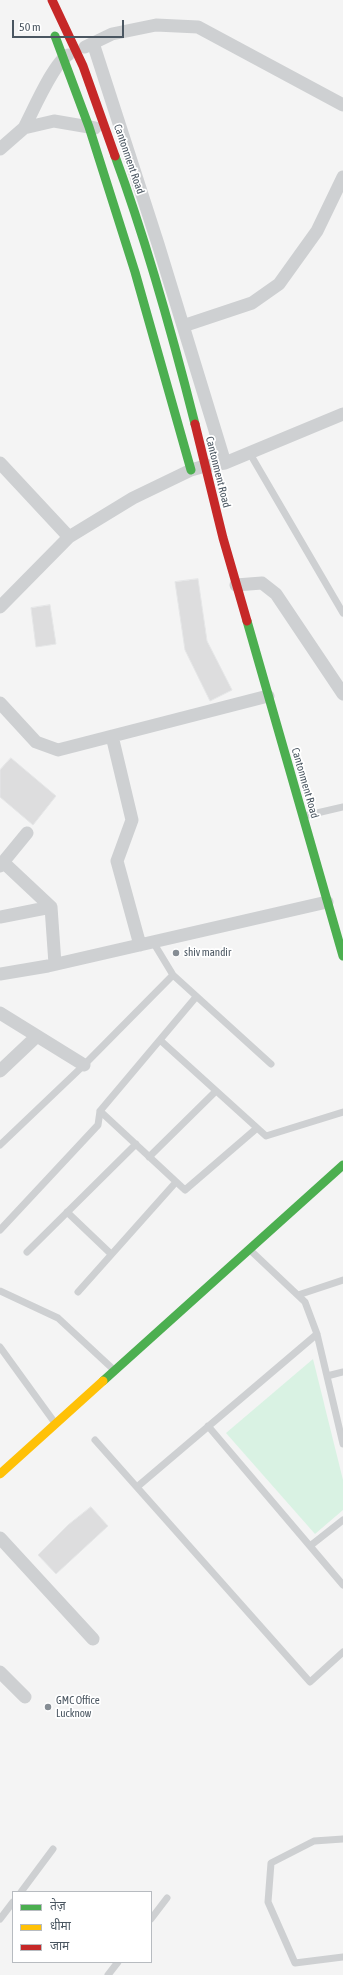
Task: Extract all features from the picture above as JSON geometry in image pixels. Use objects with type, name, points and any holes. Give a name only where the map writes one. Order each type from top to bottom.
[{"type":"street","name":"Cantonment Road","points":[[52,0],[83,66],[129,194],[182,373],[236,586],[343,956]]},
{"type":"street","points":[[0,149],[24,128],[51,75],[64,57],[112,34],[156,25],[198,27],[343,106]]},
{"type":"street","points":[[51,28],[64,57],[89,127],[137,279],[191,470]]},
{"type":"street","points":[[93,44],[225,463]]},
{"type":"street","points":[[24,128],[54,121],[122,133]]},
{"type":"street","points":[[183,326],[252,303],[279,284],[317,231],[343,177]]},
{"type":"street","points":[[0,607],[69,537],[133,498],[191,470],[225,463],[343,414]]},
{"type":"street","points":[[0,463],[69,537]]},
{"type":"street","points":[[236,586],[262,583],[276,594],[343,694]]},
{"type":"street","points":[[0,703],[36,742],[58,750],[268,696]]},
{"type":"street","points":[[112,736],[132,820],[117,861],[147,944]]},
{"type":"street","points":[[27,833],[2,864],[51,907],[55,964]]},
{"type":"street","points":[[0,974],[147,944],[327,902]]},
{"type":"street","points":[[0,918],[51,907]]},
{"type":"street","points":[[0,1013],[84,1065]]},
{"type":"street","points":[[0,1071],[37,1036]]},
{"type":"street","points":[[0,1474],[343,1165]]},
{"type":"street","points":[[0,1538],[93,1639]]},
{"type":"street","points":[[0,1672],[25,1697]]},
{"type":"lane","points":[[249,452],[343,613]]},
{"type":"lane","points":[[302,816],[343,807]]},
{"type":"lane","points":[[147,944],[173,975],[271,1064]]},
{"type":"lane","points":[[0,1145],[84,1065],[173,975]]},
{"type":"lane","points":[[0,1230],[98,1124],[100,1111],[196,997]]},
{"type":"lane","points":[[160,1040],[266,1136],[343,1112]]},
{"type":"lane","points":[[149,1157],[216,1091]]},
{"type":"lane","points":[[100,1111],[185,1190],[257,1128]]},
{"type":"lane","points":[[27,1252],[136,1144]]},
{"type":"lane","points":[[78,1292],[176,1182]]},
{"type":"lane","points":[[67,1212],[111,1254]]},
{"type":"lane","points":[[249,1249],[305,1302],[317,1334],[343,1444]]},
{"type":"lane","points":[[298,1295],[343,1280]]},
{"type":"lane","points":[[0,1291],[58,1318],[114,1370]]},
{"type":"lane","points":[[137,1487],[317,1334]]},
{"type":"lane","points":[[0,1347],[55,1424]]},
{"type":"lane","points":[[327,1376],[343,1372]]},
{"type":"lane","points":[[208,1426],[343,1585]]},
{"type":"lane","points":[[95,1440],[310,1682],[343,1652]]},
{"type":"lane","points":[[310,1546],[343,1520]]},
{"type":"lane","points":[[343,1839],[314,1841],[271,1863],[268,1902],[295,1963],[343,1957]]},
{"type":"lane","points":[[22,1891],[53,1849]]},
{"type":"lane","points":[[152,1918],[167,1898]]},
{"type":"lane","points":[[0,1919],[12,1903]]},
{"type":"lane","points":[[108,1975],[117,1963]]},
{"type":"green space","points":[[313,1359],[343,1480],[343,1510],[315,1534],[226,1433]]},
{"type":"building","points":[[198,579],[207,641],[232,690],[210,701],[185,650],[175,582]]},
{"type":"building","points":[[50,605],[56,644],[36,647],[31,608]]},
{"type":"building","points":[[11,758],[56,796],[33,825],[0,797],[0,770]]},
{"type":"building","points":[[91,1507],[108,1526],[56,1574],[38,1555],[68,1525]]},
{"type":"traffic: fast","points":[[55,36],[89,127],[135,272],[191,470]]},
{"type":"traffic: fast","points":[[115,156],[138,222],[158,288],[195,424]]},
{"type":"traffic: fast","points":[[247,621],[343,956]]},
{"type":"traffic: fast","points":[[103,1381],[343,1165]]},
{"type":"traffic: slow","points":[[0,1474],[103,1381]]},
{"type":"traffic: jam","points":[[52,0],[83,66],[115,156]]},
{"type":"traffic: jam","points":[[195,424],[223,538],[247,621]]},
{"type":"place","name":"shiv mandir","points":[[176,953]]},
{"type":"place","name":"GMC Office Lucknow","points":[[48,1707]]}]
